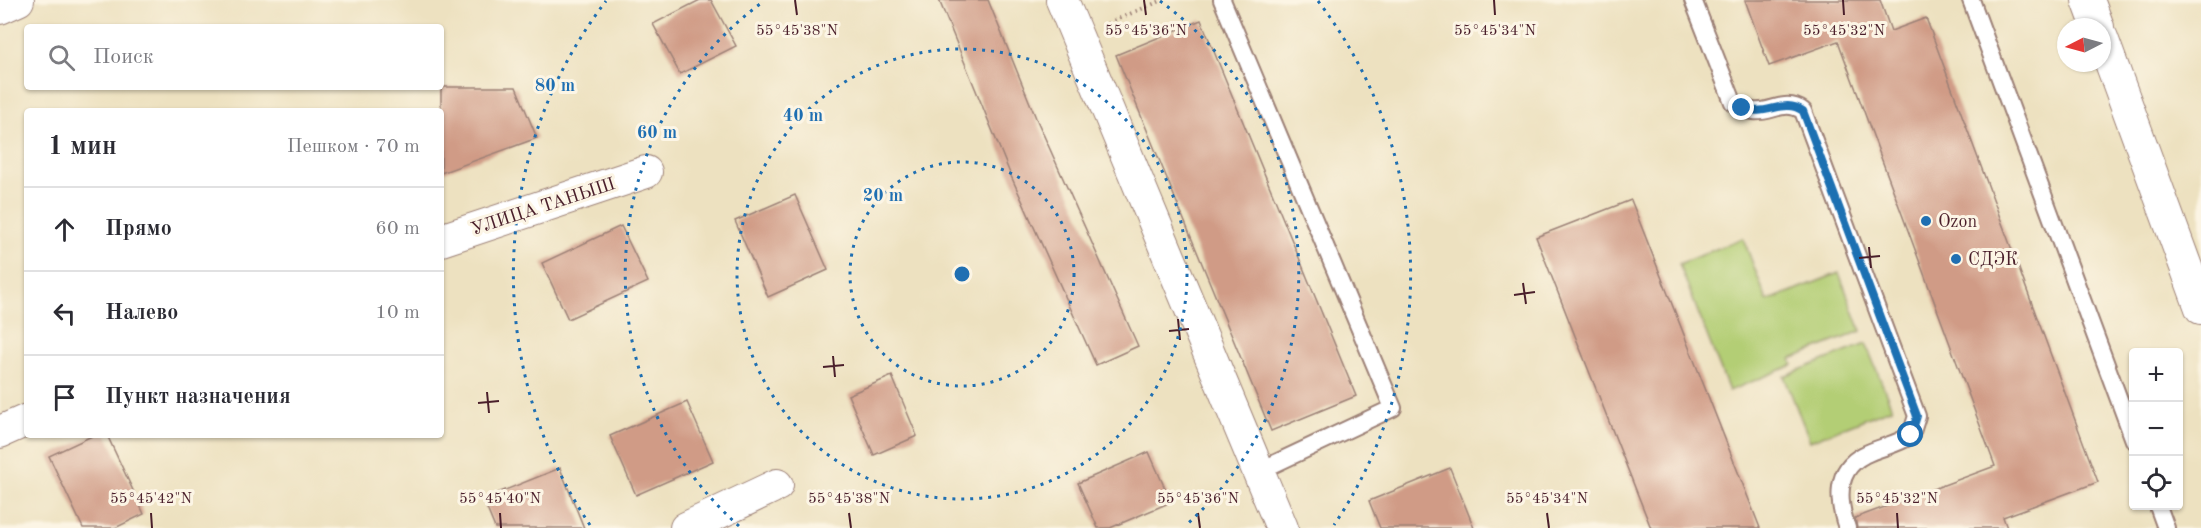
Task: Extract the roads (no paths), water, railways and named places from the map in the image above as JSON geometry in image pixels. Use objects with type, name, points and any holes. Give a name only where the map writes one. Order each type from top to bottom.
[{"type":"street","points":[[0,8],[18,0]]},
{"type":"street","points":[[1062,0],[1282,528]]},
{"type":"street","points":[[2088,0],[2095,18]]},
{"type":"street","points":[[2111,63],[2201,308]]},
{"type":"street","name":"УЛИЦА ТАНЫШ","points":[[444,239],[646,172]]},
{"type":"street","points":[[0,432],[24,421]]},
{"type":"street","points":[[686,528],[777,485]]},
{"type":"lane","points":[[1222,0],[1394,408],[1259,471]]},
{"type":"lane","points":[[1694,0],[1733,102],[1756,113],[1789,105],[1803,111],[1917,416],[1911,435],[1862,455],[1848,467],[1838,495],[1847,528]]},
{"type":"lane","points":[[1971,0],[2129,429]]},
{"type":"lane","points":[[2159,510],[2166,528]]},
{"type":"place","name":"Ozon","points":[[1926,221]]},
{"type":"place","name":"СДЭК","points":[[1956,259]]}]
